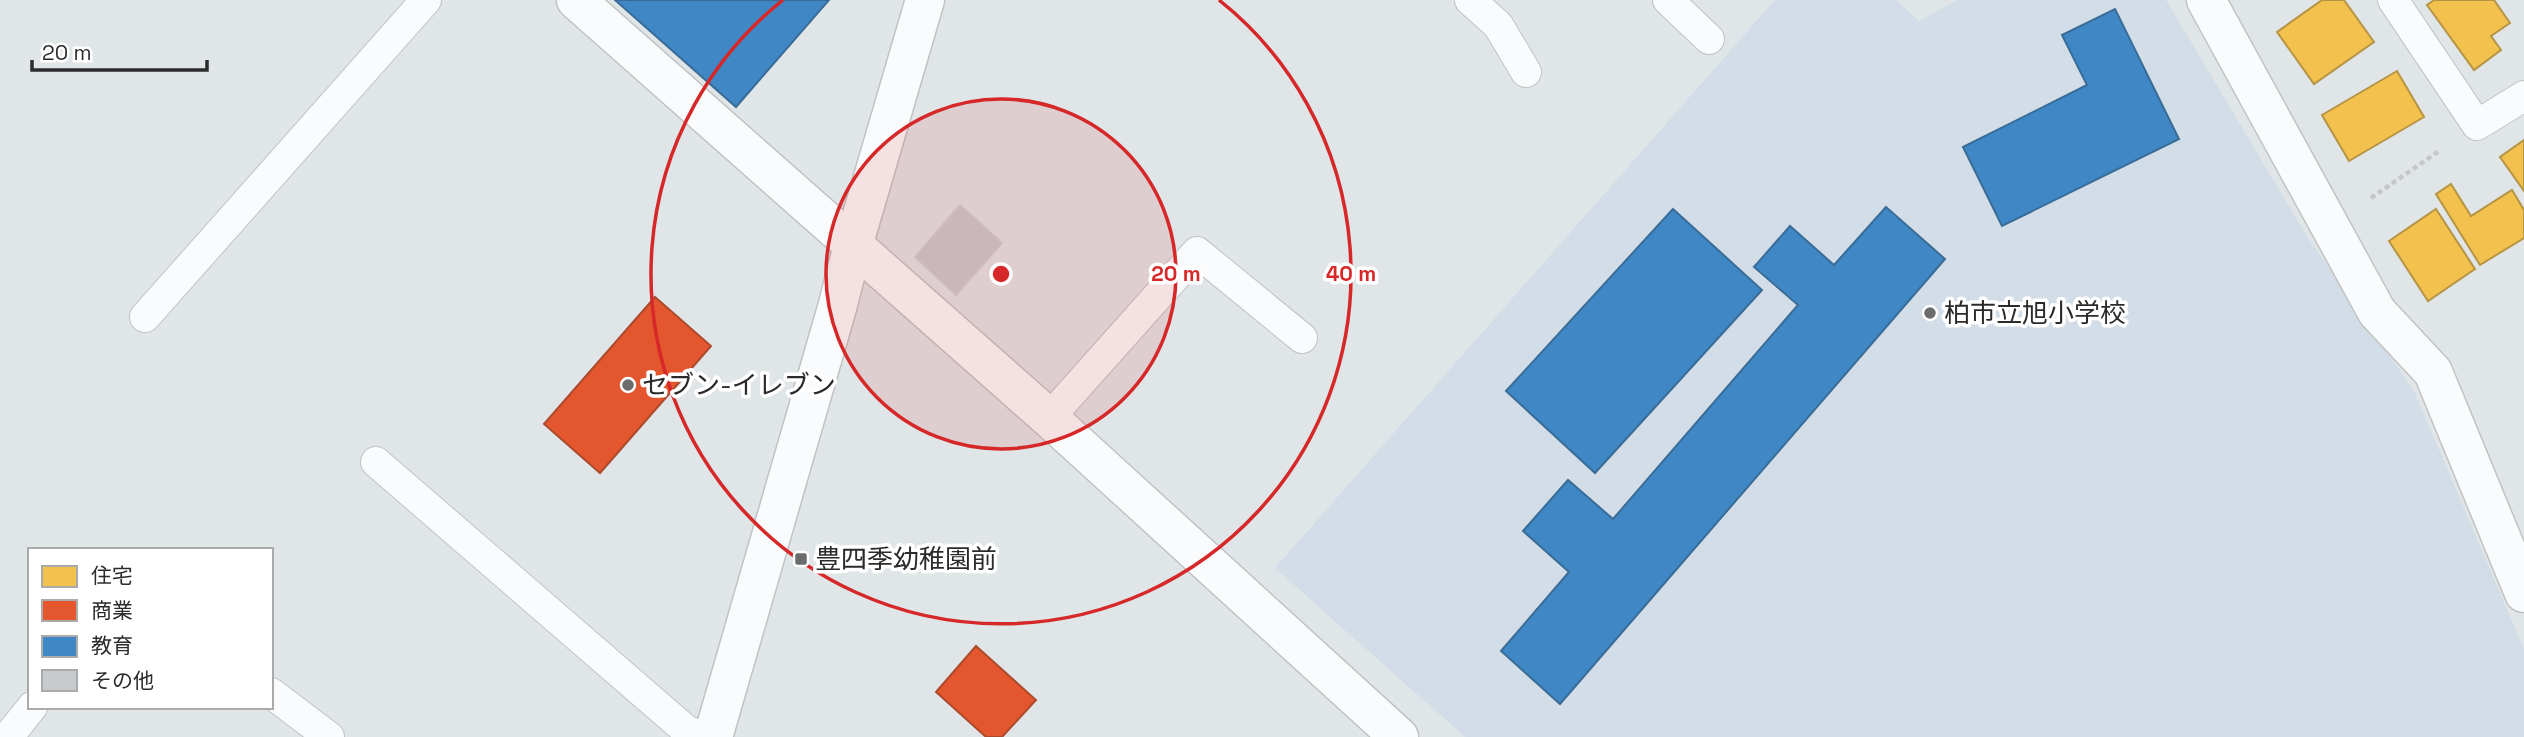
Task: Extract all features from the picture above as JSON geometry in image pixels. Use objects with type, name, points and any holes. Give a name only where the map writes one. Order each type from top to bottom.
[{"type":"street","points":[[576,0],[1049,418],[1399,737]]},
{"type":"street","points":[[713,737],[925,0]]},
{"type":"street","points":[[2206,0],[2377,312],[2433,372],[2524,593]]},
{"type":"lane","points":[[145,317],[426,0]]},
{"type":"lane","points":[[1470,0],[1498,25],[1526,72]]},
{"type":"lane","points":[[1668,0],[1709,39]]},
{"type":"lane","points":[[2393,0],[2477,125],[2524,96]]},
{"type":"lane","points":[[1049,418],[1197,252],[1303,338]]},
{"type":"lane","points":[[376,462],[686,730],[703,737]]},
{"type":"lane","points":[[273,695],[329,737]]},
{"type":"lane","points":[[8,737],[30,709]]},
{"type":"path","points":[[2330,226],[2477,125]]},
{"type":"shaded area","name":"柏市立旭小学校","points":[[1775,0],[1896,0],[1919,21],[1957,0],[2166,0],[2306,235],[2414,391],[2524,649],[2524,737],[1465,737],[1275,568]]},
{"type":"building: 住宅","points":[[2322,0],[2344,0],[2374,42],[2314,84],[2277,32]]},
{"type":"building: 住宅","points":[[2434,0],[2494,0],[2510,23],[2491,36],[2501,50],[2474,70],[2427,5]]},
{"type":"building: 住宅","points":[[2397,71],[2424,117],[2349,161],[2322,115]]},
{"type":"building: 住宅","points":[[2524,140],[2524,191],[2500,157]]},
{"type":"building: 住宅","points":[[2451,184],[2471,216],[2512,190],[2524,210],[2524,238],[2480,265],[2436,194]]},
{"type":"building: 住宅","points":[[2436,209],[2475,269],[2428,301],[2389,241]]},
{"type":"building: 商業","name":"セブン-イレブン","points":[[655,297],[711,346],[600,473],[544,424]]},
{"type":"building: 商業","points":[[976,646],[1036,700],[1002,737],[986,737],[936,692]]},
{"type":"building: 教育","points":[[615,0],[829,0],[736,107]]},
{"type":"building: 教育","points":[[2115,9],[2179,139],[2002,226],[1963,147],[2087,85],[2062,35]]},
{"type":"building: 教育","points":[[1886,207],[1945,259],[1560,704],[1501,651],[1569,572],[1523,531],[1568,480],[1613,519],[1798,305],[1754,267],[1790,226],[1834,265]]},
{"type":"building: 教育","points":[[1673,209],[1762,290],[1595,473],[1506,391]]},
{"type":"building: その他","points":[[960,205],[1002,243],[956,295],[915,257]]},
{"type":"place","name":"柏市立旭小学校","points":[[1930,313]]},
{"type":"place","name":"セブン-イレブン","points":[[628,385]]},
{"type":"place","name":"豊四季幼稚園前","points":[[801,559]]}]
